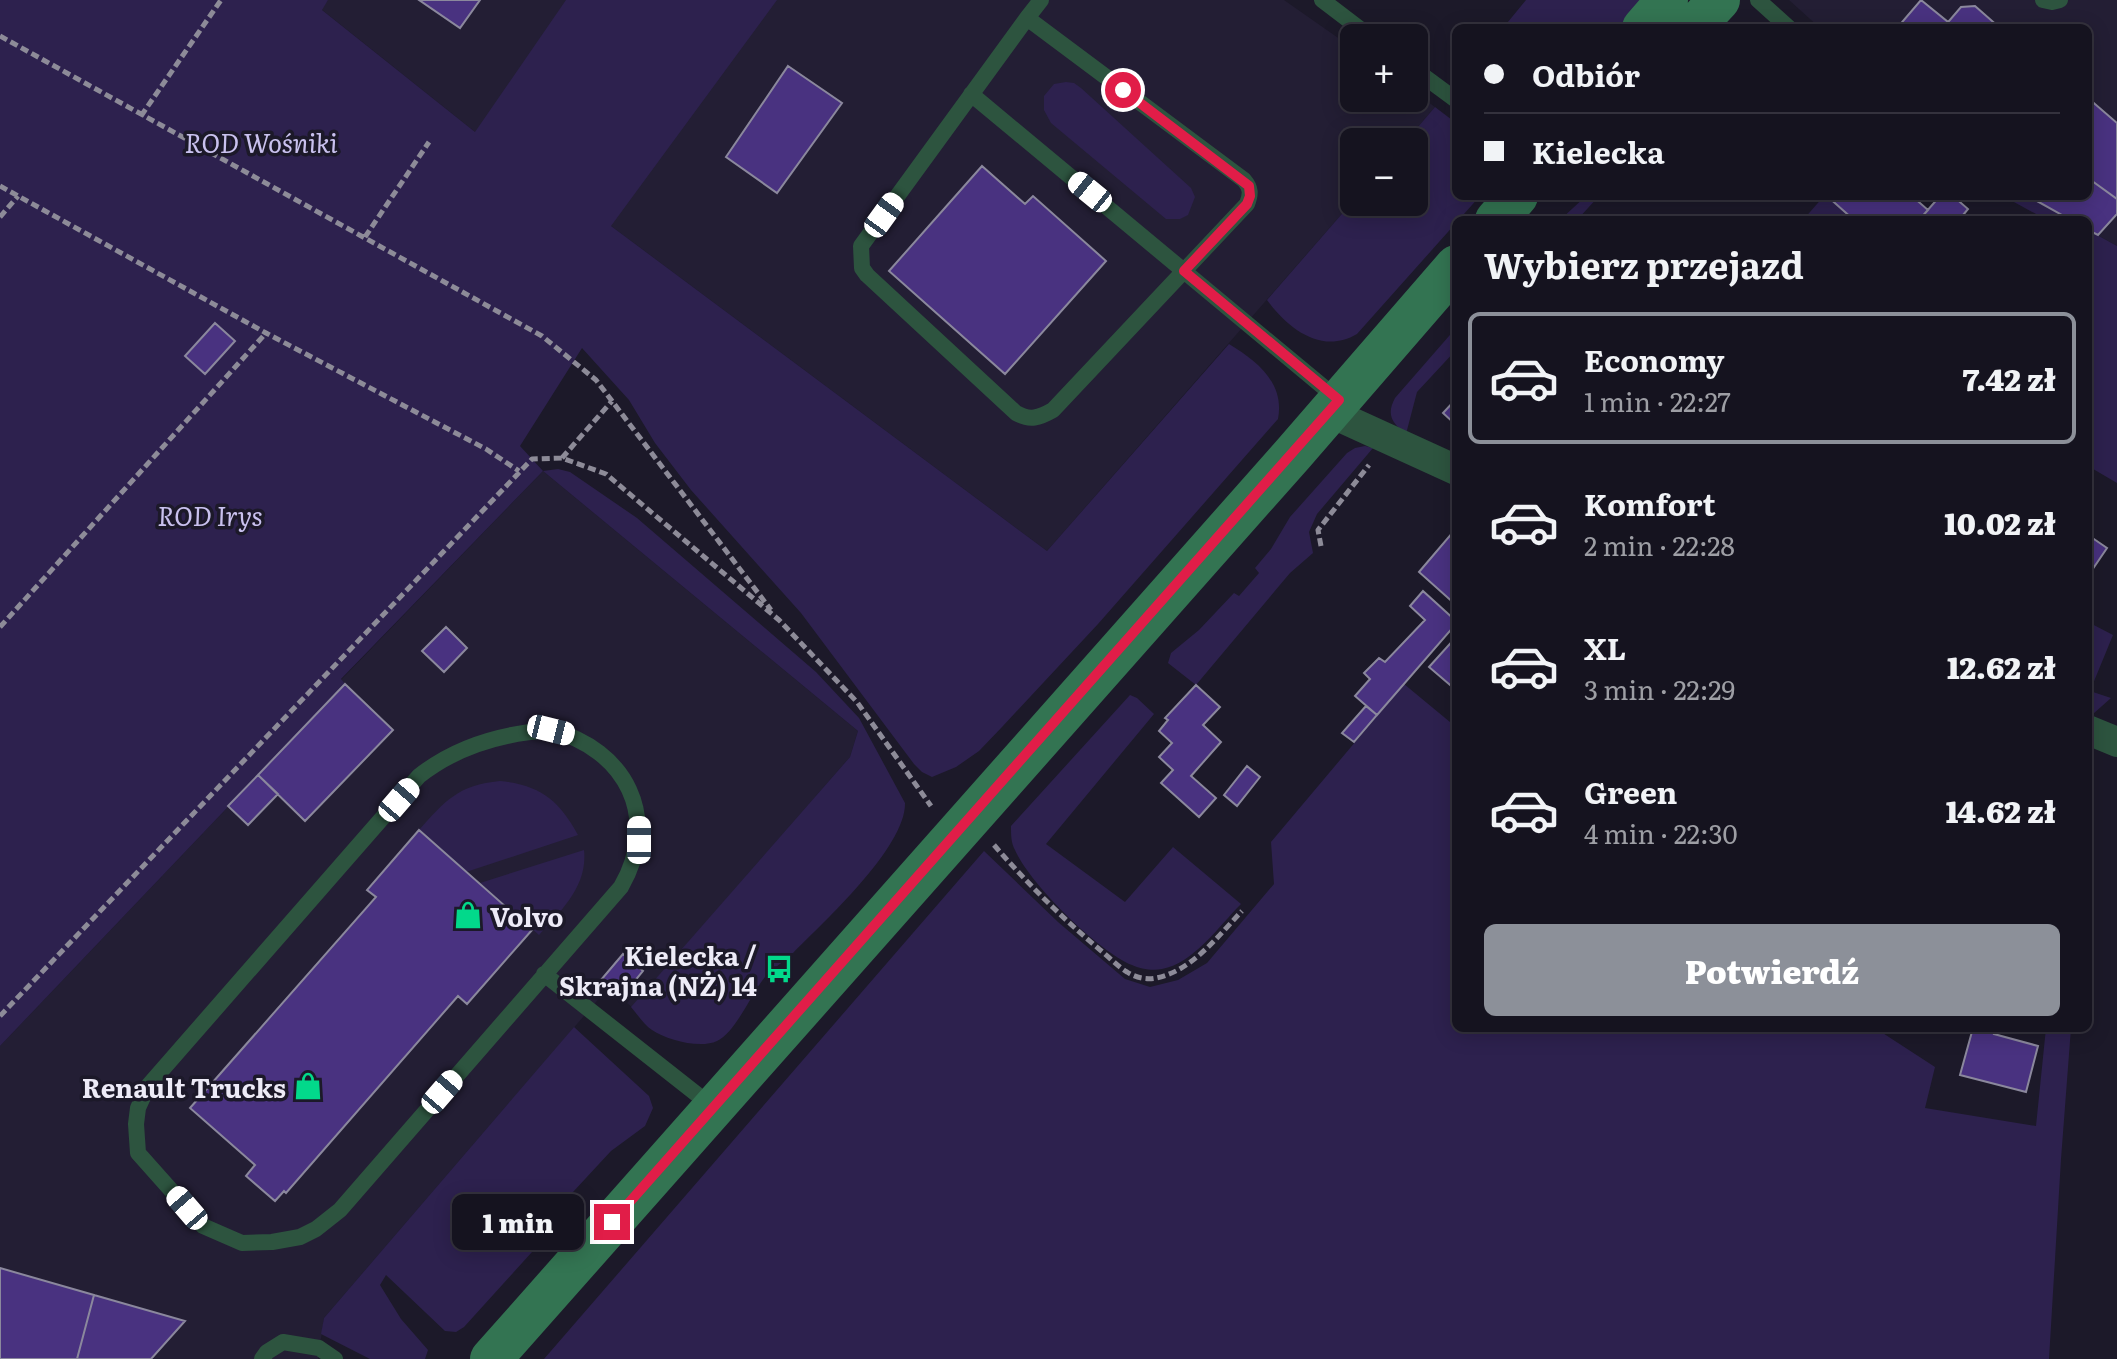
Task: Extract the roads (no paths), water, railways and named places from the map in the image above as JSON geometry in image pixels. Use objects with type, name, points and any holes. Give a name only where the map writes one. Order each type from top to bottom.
[{"type":"main road","points":[[1646,24],[1667,0]]},
{"type":"main road","points":[[1697,24],[1719,0]]},
{"type":"main road","points":[[1500,216],[1514,200]]},
{"type":"main road","points":[[491,1359],[1452,271]]},
{"type":"street","points":[[1334,406],[1389,441],[1452,468]]},
{"type":"street","points":[[2092,732],[2117,742]]},
{"type":"lane","points":[[1027,18],[1249,186],[1250,196],[1247,204],[1053,410],[1033,418],[1016,413],[867,275],[862,268],[861,246],[971,94],[1027,18],[1041,0]]},
{"type":"lane","points":[[1322,0],[1354,24]]},
{"type":"lane","points":[[1758,0],[1785,24]]},
{"type":"lane","points":[[2043,0],[2060,0]]},
{"type":"lane","points":[[1428,79],[1452,97]]},
{"type":"lane","points":[[971,94],[1184,271],[1334,406]]},
{"type":"lane","points":[[551,730],[574,736],[610,761],[629,789],[639,818],[639,840],[633,866],[621,887],[544,974],[340,1210],[300,1237],[242,1243],[218,1234],[203,1226],[138,1153],[138,1108],[148,1086],[419,776],[458,752],[488,741],[520,732],[551,730]]},
{"type":"lane","points":[[544,974],[713,1107]]},
{"type":"lane","points":[[262,1359],[283,1342],[319,1348],[335,1359]]},
{"type":"place","name":"Volvo","points":[[468,915]]},
{"type":"place","name":"Kielecka / Skrajna (NŻ) 14","points":[[779,969]]},
{"type":"place","name":"Renault Trucks","points":[[308,1086]]},
{"type":"park label","name":"ROD Wośniki","points":[[261,141]]},
{"type":"park label","name":"ROD Irys","points":[[210,514]]}]
